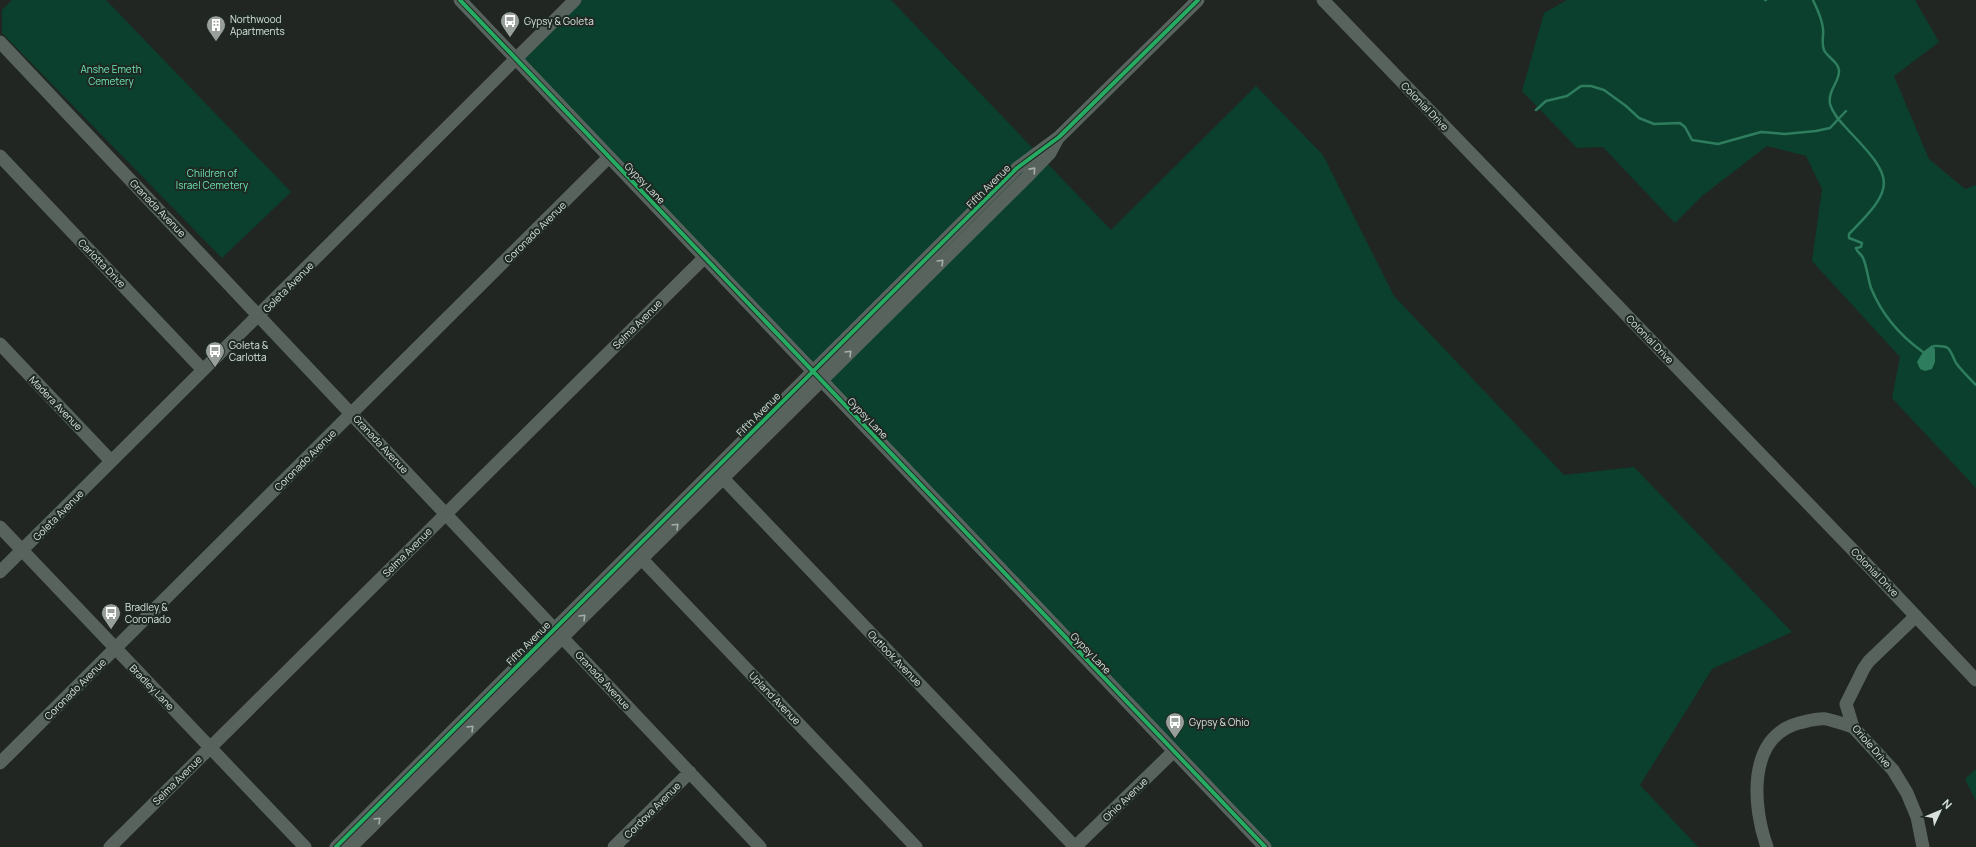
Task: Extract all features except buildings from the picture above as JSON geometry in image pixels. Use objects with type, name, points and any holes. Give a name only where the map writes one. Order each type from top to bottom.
[{"type":"street","name":"Gypsy Lane","points":[[460,0],[1265,847]]},
{"type":"street","name":"Goleta Avenue","points":[[0,572],[575,0]]},
{"type":"street","name":"Fifth Avenue","points":[[719,474],[812,371],[1017,168],[1059,137],[1198,0]]},
{"type":"street","name":"Colonial Drive","points":[[1322,0],[1976,680]]},
{"type":"street","name":"Granada Avenue","points":[[0,42],[352,413],[760,847]]},
{"type":"street","name":"Fifth Avenue","points":[[351,847],[638,554],[719,474],[821,381],[1027,177],[1050,153],[1059,137]]},
{"type":"street","name":"Carlotta Drive","points":[[0,156],[203,370]]},
{"type":"street","name":"Coronado Avenue","points":[[0,763],[609,157]]},
{"type":"street","name":"Selma Avenue","points":[[110,847],[704,258]]},
{"type":"street","name":"Madera Avenue","points":[[0,344],[111,461]]},
{"type":"street","name":"Outlook Avenue","points":[[719,474],[1075,847]]},
{"type":"street","name":"Bradley Lane","points":[[0,527],[305,847]]},
{"type":"street","name":"Upland Avenue","points":[[638,554],[916,847]]},
{"type":"street","points":[[1825,719],[1846,704],[1869,661],[1916,616]]},
{"type":"street","name":"Fifth Avenue","points":[[336,847],[559,633]]},
{"type":"street","name":"Oriole Drive","points":[[1846,704],[1853,727],[1877,751],[1901,782],[1917,817],[1923,847]]},
{"type":"street","points":[[1767,847],[1758,815],[1756,799],[1758,776],[1762,759],[1772,741],[1784,730],[1796,724],[1825,719],[1853,727]]},
{"type":"street","name":"Ohio Avenue","points":[[1075,847],[1174,751]]},
{"type":"street","name":"Cordova Avenue","points":[[615,847],[690,772]]},
{"type":"green space","points":[[12,0],[106,0],[291,192],[222,258],[2,33],[2,10]]},
{"type":"green space","points":[[575,0],[891,0],[1111,230],[1256,86],[1323,155],[1394,296],[1564,475],[1634,467],[1792,632],[1712,669],[1640,785],[1698,847],[1265,847],[516,60]]},
{"type":"green space","points":[[1567,0],[1915,0],[1939,42],[1894,76],[1929,159],[1965,189],[1976,185],[1976,488],[1892,398],[1900,357],[1812,261],[1822,189],[1806,156],[1767,146],[1702,196],[1675,223],[1603,147],[1577,148],[1522,91],[1544,13]]},
{"type":"green space","points":[[1976,769],[1976,801],[1965,779]]},
{"type":"shaded area","points":[[1932,345],[1935,349],[1935,362],[1932,369],[1925,371],[1920,369],[1917,362],[1923,352]]},
{"type":"waterway","points":[[1813,0],[1822,25],[1824,50],[1839,69],[1837,80],[1830,95],[1831,108],[1838,119],[1875,161],[1882,172],[1884,183],[1882,193],[1875,205],[1849,234],[1849,238],[1862,243],[1861,247],[1856,248],[1864,260],[1871,288],[1880,307],[1892,324],[1906,339],[1923,352]]},
{"type":"waterway","points":[[1536,110],[1546,101],[1567,96],[1581,86],[1591,86],[1604,90],[1626,106],[1639,118],[1654,124],[1680,123],[1685,127],[1692,140],[1718,144],[1761,132],[1785,134],[1830,128],[1846,111]]},
{"type":"waterway","points":[[1934,346],[1944,346],[1949,349],[1956,363],[1976,385]]},
{"type":"cycle path","points":[[460,0],[1265,847]]},
{"type":"cycle path","points":[[336,847],[1017,168],[1059,137],[1198,0]]},
{"type":"place","name":"Gypsy & Goleta","points":[[510,38]]},
{"type":"place","name":"Northwood Apartments","points":[[216,42]]},
{"type":"place","name":"Goleta & Carlotta","points":[[215,368]]},
{"type":"place","name":"Bradley & Coronado","points":[[111,630]]},
{"type":"place","name":"Gypsy & Ohio","points":[[1175,739]]},
{"type":"park label","name":"Anshe Emeth Cemetery","points":[[111,74]]},
{"type":"park label","name":"Children of Israel Cemetery","points":[[212,178]]}]
